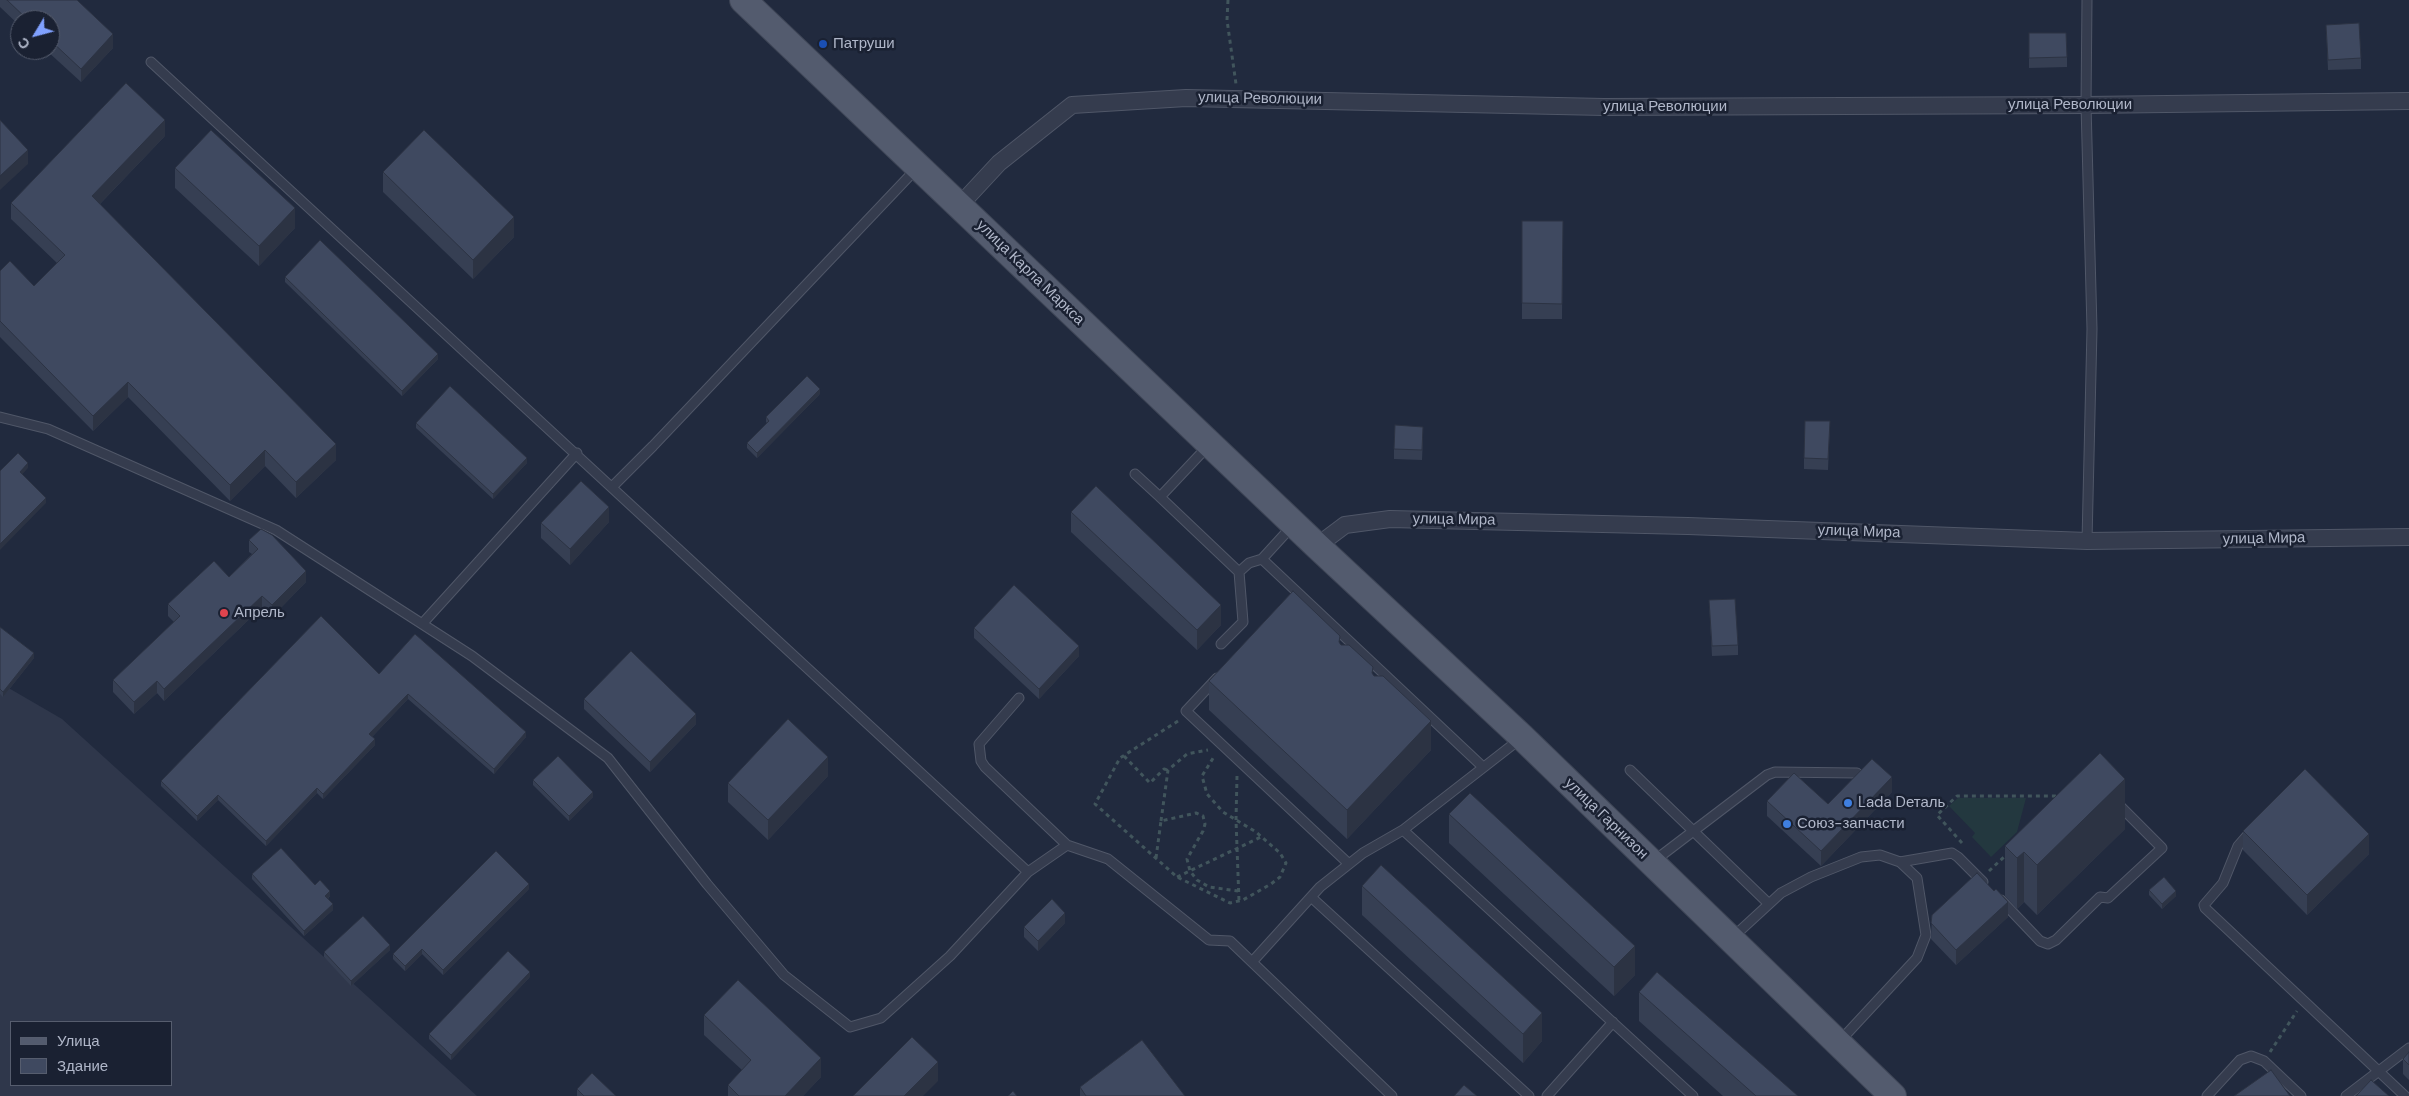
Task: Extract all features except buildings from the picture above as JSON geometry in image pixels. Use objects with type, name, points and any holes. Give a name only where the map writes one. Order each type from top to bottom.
[{"type":"main road","name":"улица Карла Маркса","points":[[743,0],[1317,546]]},
{"type":"main road","name":"улица Гарнизон","points":[[1317,546],[1522,737],[1893,1096]]},
{"type":"street","name":"улица Революции","points":[[960,205],[999,162],[1072,105],[1186,98],[1604,107],[2086,105],[2409,101]]},
{"type":"street","name":"улица Мира","points":[[1317,546],[1345,525],[1390,519],[1679,525],[2087,541],[2409,537]]},
{"type":"lane","points":[[2087,0],[2086,105],[2092,329],[2087,541]]},
{"type":"lane","points":[[151,62],[613,486],[1028,872]]},
{"type":"lane","points":[[613,486],[919,166]]},
{"type":"lane","points":[[0,417],[48,429],[276,530],[472,656],[608,758],[707,884],[784,975],[850,1026],[881,1018],[950,956],[1028,872],[1067,845]]},
{"type":"lane","points":[[1160,497],[1210,444]]},
{"type":"lane","points":[[422,624],[577,453]]},
{"type":"lane","points":[[1135,474],[1239,572],[1243,622],[1221,644]]},
{"type":"lane","points":[[1239,572],[1249,563],[1262,559],[1294,524]]},
{"type":"lane","points":[[1262,559],[1294,595],[1483,767]]},
{"type":"lane","points":[[1225,669],[1186,711],[1220,746],[1238,760],[1349,864]]},
{"type":"lane","points":[[1019,698],[979,744],[981,761],[985,767],[1067,845],[1108,859],[1209,940],[1230,941],[1392,1096]]},
{"type":"lane","points":[[1252,962],[1311,897],[1349,864],[1402,830],[1522,737]]},
{"type":"lane","points":[[1630,770],[1769,904]]},
{"type":"lane","points":[[1651,863],[1762,778],[1776,772],[1856,773]]},
{"type":"lane","points":[[1900,862],[1946,853],[1958,856],[2040,941],[2048,944],[2056,940],[2100,897],[2108,898],[2160,851],[2160,844],[2114,799]]},
{"type":"lane","points":[[2261,820],[2238,846],[2223,883],[2204,905],[2405,1096]]},
{"type":"lane","points":[[1402,830],[1693,1096]]},
{"type":"lane","points":[[1730,939],[1781,893],[1810,877],[1861,856],[1880,855],[1900,862],[1917,878],[1926,936],[1917,958],[1838,1043]]},
{"type":"lane","points":[[1311,897],[1529,1096]]},
{"type":"lane","points":[[1547,1096],[1613,1022]]},
{"type":"lane","points":[[2346,1096],[2409,1048]]},
{"type":"lane","points":[[2208,1096],[2240,1060],[2251,1056],[2264,1060],[2301,1096]]},
{"type":"path","points":[[1228,0],[1227,20],[1238,99]]},
{"type":"path","points":[[1189,714],[1120,758],[1095,804],[1177,877],[1230,903],[1239,901],[1276,881],[1280,878],[1286,863],[1280,853],[1261,837],[1223,812],[1207,794],[1202,776],[1220,746]]},
{"type":"path","points":[[1124,756],[1150,783],[1164,769],[1168,770],[1186,754],[1220,746]]},
{"type":"path","points":[[1238,760],[1236,820],[1239,901]]},
{"type":"path","points":[[1156,858],[1168,770]]},
{"type":"path","points":[[1963,844],[1937,815],[1957,796],[2066,796],[2059,802]]},
{"type":"path","points":[[1161,821],[1196,813],[1203,816],[1205,824],[1203,831],[1187,859],[1190,871],[1197,880],[1209,887],[1238,891]]},
{"type":"path","points":[[1177,877],[1261,837]]},
{"type":"path","points":[[1983,864],[1989,871],[1992,870],[2012,850]]},
{"type":"path","points":[[2264,1060],[2303,1001]]},
{"type":"shaded area","points":[[0,683],[62,719],[477,1096],[0,1096]]},
{"type":"shaded area","points":[[1958,798],[2026,798],[2017,832],[1991,857],[1972,837],[1975,833],[1949,806]]},
{"type":"place","name":"Патруши","points":[[823,44]]},
{"type":"place","name":"Апрель","points":[[224,613]]},
{"type":"place","name":"Lada Dеталь","points":[[1848,803]]},
{"type":"place","name":"Союз-запчасти","points":[[1787,824]]}]
